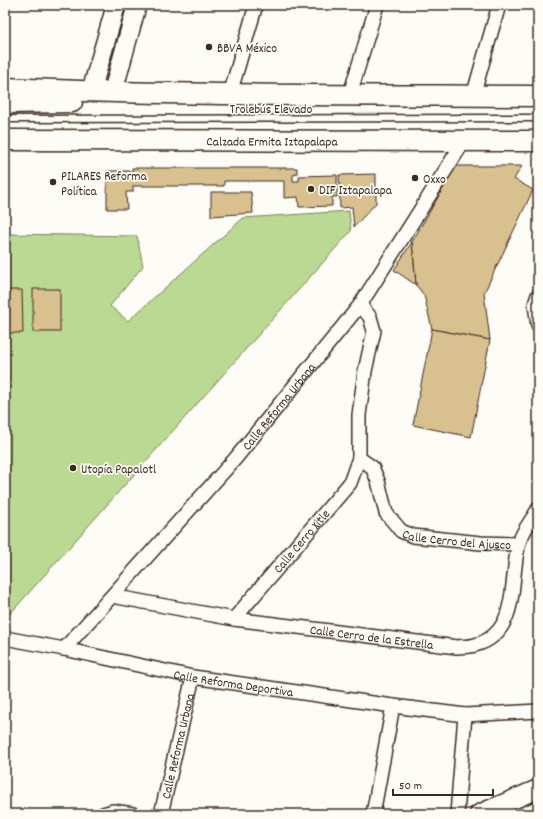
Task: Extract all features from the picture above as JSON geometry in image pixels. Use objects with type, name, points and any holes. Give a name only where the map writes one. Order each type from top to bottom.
[{"type":"main road","points":[[5,88],[91,92],[538,96]]},
{"type":"main road","points":[[5,103],[70,103],[91,92]]},
{"type":"main road","name":"Calzada Ermita Iztapalapa","points":[[5,140],[538,142]]},
{"type":"street","points":[[91,92],[116,5]]},
{"type":"street","points":[[113,92],[137,5]]},
{"type":"street","points":[[230,94],[256,5]]},
{"type":"street","points":[[350,94],[377,5]]},
{"type":"street","points":[[473,96],[499,5]]},
{"type":"street","name":"Calle Reforma Urbana","points":[[64,649],[235,459],[360,305],[464,141]]},
{"type":"street","points":[[538,295],[535,304],[538,326]]},
{"type":"street","points":[[360,305],[370,317],[374,331],[365,371],[359,415],[360,458]]},
{"type":"street","name":"Calle Cerro del Ajusco","points":[[360,458],[372,467],[378,481],[386,513],[401,530],[413,536],[481,543],[518,544]]},
{"type":"street","name":"Calle Cerro Xitle","points":[[234,619],[350,482],[360,458]]},
{"type":"street","name":"Calle Cerro de la Estrella","points":[[112,596],[234,619],[457,647],[475,645],[488,639],[501,629],[508,615],[518,544],[523,531],[533,519],[538,509]]},
{"type":"street","name":"Calle Reforma Deportiva","points":[[5,638],[64,649],[193,677],[392,706],[465,715],[538,712]]},
{"type":"street","name":"Calle Reforma Urbana","points":[[161,814],[193,677]]},
{"type":"street","points":[[373,814],[392,706]]},
{"type":"street","points":[[457,814],[465,715]]},
{"type":"street","points":[[479,814],[538,789]]},
{"type":"street","points":[[103,814],[113,811],[133,814]]},
{"type":"lane","name":"Trolebús Elevado","points":[[5,119],[538,118]]},
{"type":"green space","name":"Utopía Papalotl","points":[[349,211],[351,231],[9,615],[5,614],[5,234],[137,236],[143,266],[110,306],[128,321],[243,218]]},
{"type":"building","points":[[456,166],[522,166],[514,179],[533,190],[484,293],[490,340],[432,329],[424,295],[416,285],[412,242]]},
{"type":"building","name":"DIF Iztapalapa","points":[[132,168],[297,168],[297,174],[293,175],[293,181],[299,181],[299,176],[337,175],[337,197],[332,197],[332,206],[299,207],[298,197],[284,198],[284,181],[224,181],[224,186],[133,186],[133,192],[126,192],[127,209],[107,209],[107,171],[132,171]]},
{"type":"building","name":"DIF Iztapalapa","points":[[376,174],[376,203],[354,227],[352,207],[340,208],[339,175]]},
{"type":"building","points":[[211,192],[251,192],[253,213],[211,216]]},
{"type":"building","points":[[412,242],[416,285],[394,270]]},
{"type":"building","points":[[33,289],[60,289],[60,332],[33,332]]},
{"type":"building","points":[[5,290],[22,290],[23,333],[5,333]]},
{"type":"building","points":[[432,329],[490,340],[471,437],[413,425]]},
{"type":"place","name":"BBVA México","points":[[209,47]]},
{"type":"place","name":"Oxxo","points":[[415,178]]},
{"type":"place","name":"PILARES Reforma Política","points":[[53,182]]},
{"type":"place","name":"DIF Iztapalapa","points":[[311,189]]},
{"type":"place","name":"Utopía Papalotl","points":[[73,468]]}]
